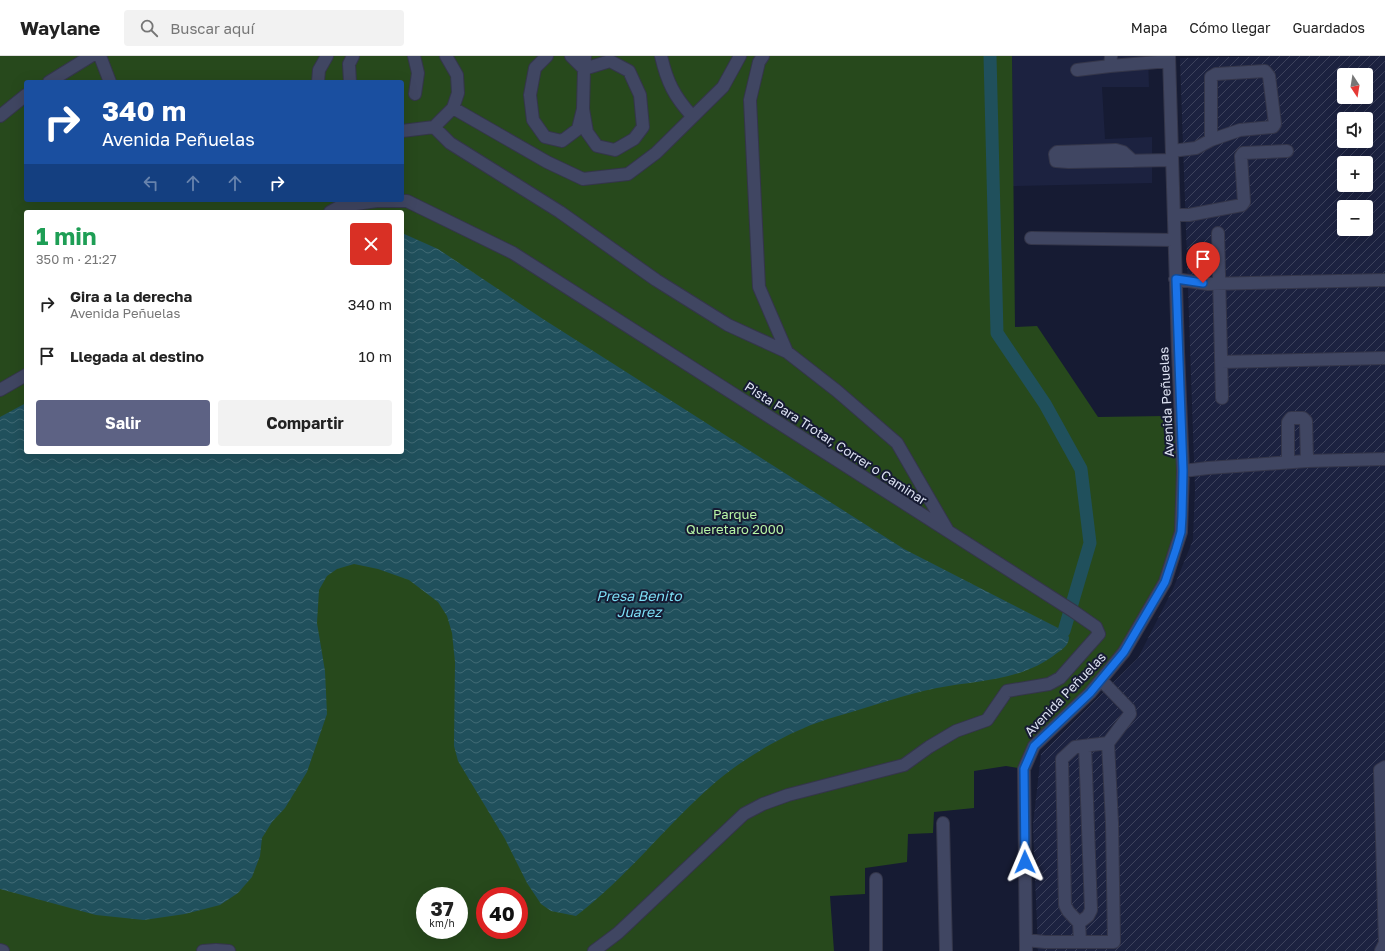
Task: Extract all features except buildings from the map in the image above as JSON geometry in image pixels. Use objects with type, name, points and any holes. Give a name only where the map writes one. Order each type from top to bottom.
[{"type":"street","points":[[52,80],[91,56]]},
{"type":"street","points":[[100,56],[109,80]]},
{"type":"street","points":[[318,80],[319,70],[327,56]]},
{"type":"street","points":[[350,80],[349,64],[353,56]]},
{"type":"street","points":[[414,56],[418,73],[415,94]]},
{"type":"street","points":[[404,131],[434,127],[454,108],[458,93],[457,75],[446,56]]},
{"type":"street","points":[[547,56],[535,68],[530,96],[533,120],[546,136],[562,141],[578,129],[583,109]]},
{"type":"street","points":[[571,56],[584,69]]},
{"type":"street","points":[[584,69],[610,61],[629,71],[640,95],[643,127],[634,139],[615,150],[597,146],[587,132],[583,109],[584,69],[585,56]]},
{"type":"street","points":[[661,56],[667,81],[679,102],[692,116]]},
{"type":"street","points":[[454,108],[547,162],[583,179],[628,174],[656,153],[722,87],[740,56]]},
{"type":"street","points":[[747,56],[761,59],[750,100],[759,287],[787,352]]},
{"type":"street","points":[[1077,70],[1110,61],[1169,59]]},
{"type":"street","name":"Avenida Peñuelas","points":[[1026,946],[1024,769],[1034,746],[1101,680],[1124,652],[1165,582],[1181,532],[1183,471],[1169,59]]},
{"type":"street","points":[[1134,161],[1122,152],[1116,150],[1057,152],[1055,154],[1055,160],[1057,162],[1134,161],[1172,156],[1240,130],[1273,127],[1275,124],[1269,76],[1265,71],[1216,74],[1211,77],[1211,140]]},
{"type":"street","points":[[0,116],[24,98]]},
{"type":"street","points":[[434,127],[450,143],[560,212],[656,280],[728,325],[787,352],[837,391],[897,443],[949,532]]},
{"type":"street","points":[[1174,216],[1189,215],[1242,205],[1244,202],[1241,156],[1243,154],[1287,151]]},
{"type":"street","name":"Pista Para Trotar, Correr o Caminar","points":[[404,201],[513,253],[1096,626],[1099,634],[1060,678],[1048,684],[1010,690],[1005,693],[994,712],[984,722],[956,731],[929,747],[904,765],[788,795],[763,804],[744,814],[618,933],[594,951]]},
{"type":"street","name":"Pista Para Trotar, Correr o Caminar","points":[[334,210],[341,206],[370,202]]},
{"type":"street","points":[[1218,232],[1222,398]]},
{"type":"street","points":[[1031,238],[1174,240]]},
{"type":"street","points":[[1176,279],[1219,284],[1385,280]]},
{"type":"street","points":[[1221,362],[1385,358]]},
{"type":"street","points":[[0,390],[24,376]]},
{"type":"street","points":[[1288,462],[1288,422],[1291,418],[1303,418],[1306,422],[1307,461]]},
{"type":"street","points":[[1183,471],[1288,462],[1385,459]]},
{"type":"street","points":[[1026,946],[1045,942],[1080,941],[1114,946],[1112,823],[1108,743],[1130,714],[1129,709],[1101,680]]},
{"type":"street","points":[[1080,941],[1079,923],[1068,911],[1065,905],[1062,760],[1075,747],[1108,743]]},
{"type":"street","points":[[1079,923],[1088,916],[1091,910],[1085,746]]},
{"type":"street","points":[[1381,951],[1384,943],[1380,770],[1385,767]]},
{"type":"street","points":[[943,823],[946,951]]},
{"type":"street","points":[[876,879],[876,951]]},
{"type":"street","points":[[203,951],[229,951]]},
{"type":"shaded area","points":[[1012,56],[1148,56],[1149,87],[1102,87],[1105,139],[1152,137],[1152,183],[1013,186]]},
{"type":"shaded area","points":[[1385,56],[1385,951],[1038,951],[1033,825],[1041,754],[1138,658],[1173,589],[1193,540],[1195,489],[1180,58]]},
{"type":"green space","name":"Parque Queretaro 2000","points":[[0,56],[1012,56],[1015,327],[1037,326],[1098,417],[1165,416],[1165,420],[1180,419],[1183,516],[1165,582],[1124,652],[1035,746],[1024,769],[1006,766],[974,771],[974,808],[934,812],[933,833],[908,834],[907,862],[865,868],[865,894],[830,896],[834,951],[0,951]]},
{"type":"water","name":"Presa Benito Juarez","points":[[404,234],[438,249],[543,319],[904,549],[1064,631],[1069,637],[1069,640],[1067,645],[1044,662],[1015,674],[984,681],[937,688],[899,698],[821,721],[770,745],[722,776],[676,820],[628,870],[576,916],[551,911],[541,904],[527,883],[505,839],[458,761],[454,746],[455,662],[452,633],[447,616],[438,602],[409,580],[378,569],[354,564],[337,569],[327,576],[319,590],[317,623],[325,671],[327,714],[307,772],[285,808],[272,822],[262,838],[260,856],[252,877],[238,893],[220,905],[185,914],[144,920],[96,915],[0,889],[0,417],[24,404],[24,454],[404,454]]},
{"type":"waterway","points":[[990,56],[997,333],[1045,404],[1081,469],[1090,543],[1064,631]]},
{"type":"route","points":[[1025,862],[1024,769],[1029,755],[1034,746],[1090,693],[1124,652],[1165,582],[1176,549],[1181,532],[1183,471],[1176,279],[1203,283]]}]
